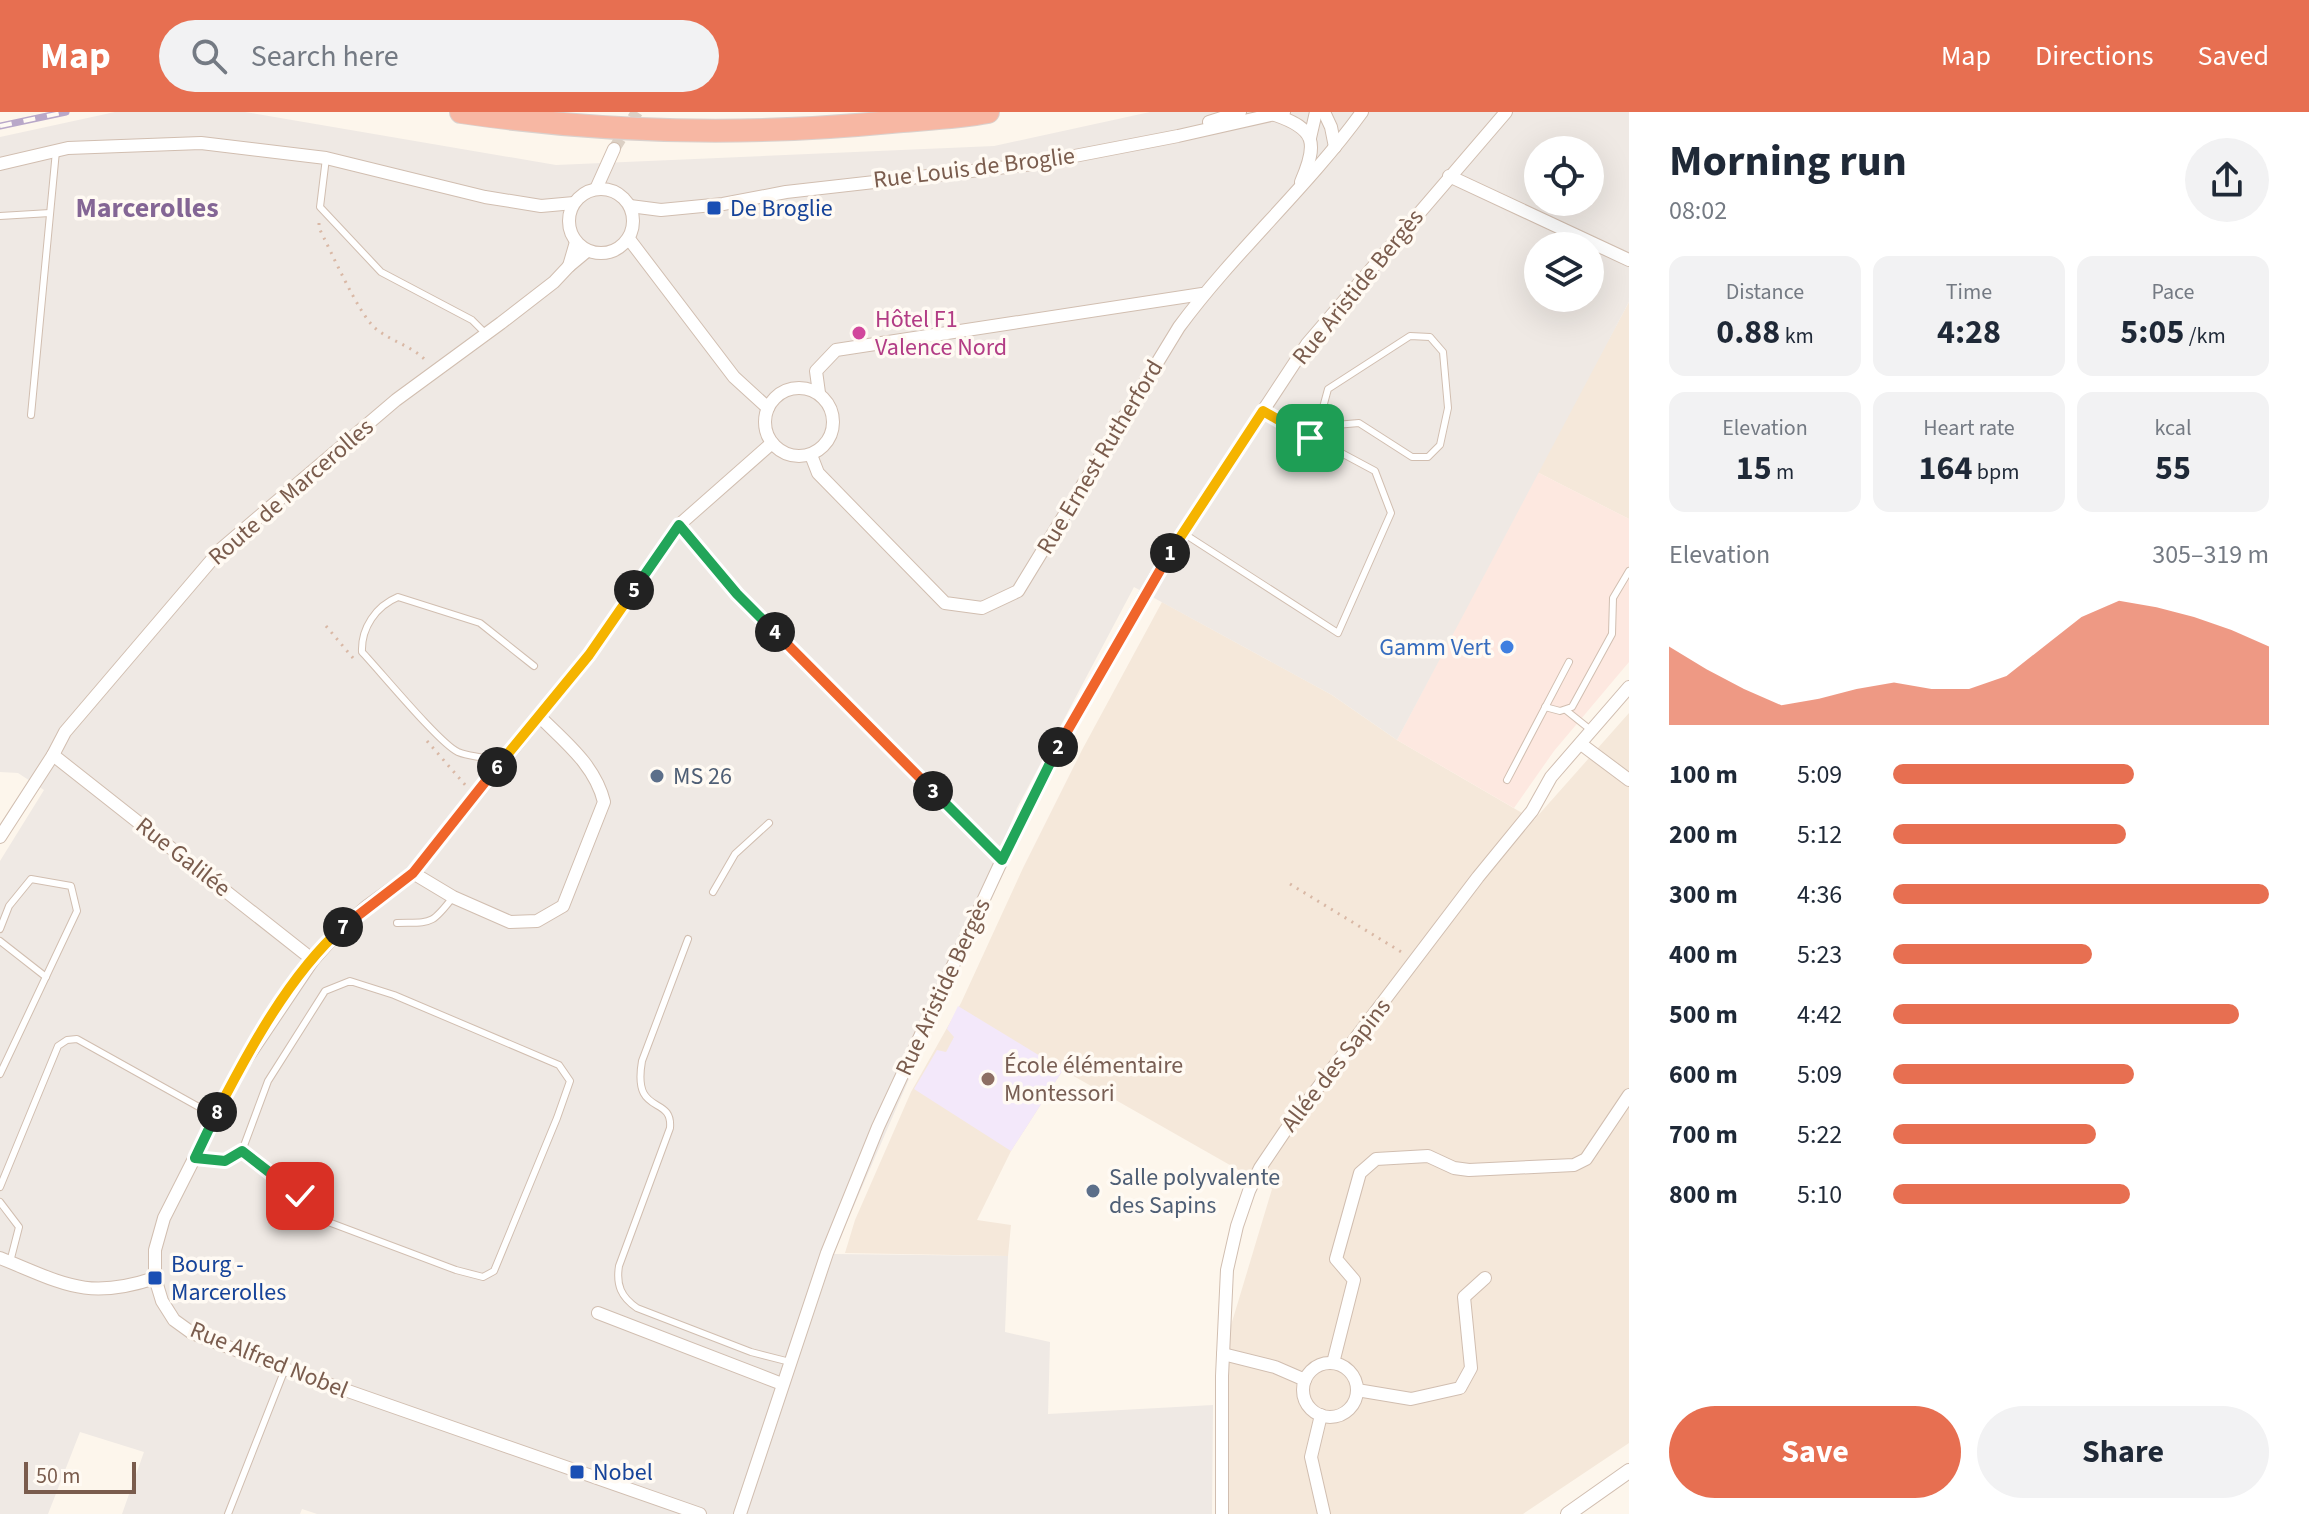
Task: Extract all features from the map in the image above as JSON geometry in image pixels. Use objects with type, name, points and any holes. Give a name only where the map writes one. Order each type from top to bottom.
[{"type":"highway","points":[[461,112],[580,126],[703,131],[839,127],[988,112]]},
{"type":"street","points":[[1178,136],[1191,127],[1240,112]]},
{"type":"street","points":[[1297,190],[1310,156],[1310,138],[1316,112]]},
{"type":"street","points":[[1324,112],[1335,147]]},
{"type":"street","name":"Rue Ernest Rutherford","points":[[811,455],[818,473],[945,603],[982,608],[1018,591],[1202,294],[1335,147],[1362,112]]},
{"type":"street","name":"Rue Aristide Bergès","points":[[740,1514],[827,1253],[878,1127],[1060,743],[1183,532],[1307,344],[1506,112]]},
{"type":"street","points":[[1278,113],[1304,127],[1310,138]]},
{"type":"street","name":"Rue Louis de Broglie","points":[[630,206],[661,210],[723,204],[786,192],[1033,164],[1278,113]]},
{"type":"street","points":[[0,164],[68,148],[201,143],[326,158],[485,197],[541,206],[574,203]]},
{"type":"street","points":[[596,189],[614,149]]},
{"type":"street","points":[[609,165],[611,190]]},
{"type":"street","points":[[1449,176],[1629,260]]},
{"type":"street","points":[[596,189],[611,190],[622,196],[630,206],[634,222],[629,239],[619,249],[603,254],[587,251],[570,233],[568,220],[574,203],[583,194],[596,189]]},
{"type":"street","points":[[541,206],[568,220]]},
{"type":"street","name":"Rue Louis de Broglie","points":[[634,222],[661,210]]},
{"type":"street","points":[[629,239],[734,377],[768,408]]},
{"type":"street","points":[[569,266],[576,242]]},
{"type":"street","points":[[619,249],[649,265]]},
{"type":"street","name":"Route de Marcerolles","points":[[0,837],[65,732],[221,549],[396,400],[554,282],[587,251]]},
{"type":"street","points":[[819,393],[816,371],[836,350],[1202,294]]},
{"type":"street","points":[[805,388],[819,393],[830,406],[834,421],[824,446],[811,455],[798,457],[783,453],[772,443],[765,426],[768,408],[777,396],[790,389],[805,388]]},
{"type":"street","name":"Rue Alfred Nobel","points":[[700,1514],[285,1369],[192,1333],[174,1320],[162,1301],[155,1278],[155,1250],[164,1218],[215,1116],[253,1047],[313,960],[366,907],[413,873],[589,655],[679,525],[772,443]]},
{"type":"street","points":[[679,525],[737,594],[1002,860]]},
{"type":"street","name":"Allée des Sapins","points":[[1222,1514],[1227,1270],[1249,1191],[1260,1168],[1478,877],[1532,811],[1551,777],[1629,687]]},
{"type":"street","points":[[413,873],[453,897],[510,922],[537,921],[563,906],[604,802],[590,768],[539,716]]},
{"type":"street","points":[[1581,744],[1629,780]]},
{"type":"street","name":"Rue Galilée","points":[[53,755],[313,960]]},
{"type":"street","points":[[1333,1363],[1354,1280],[1336,1259],[1360,1173],[1376,1159],[1428,1156],[1454,1168],[1469,1170],[1574,1165],[1586,1159],[1629,1095]]},
{"type":"street","points":[[5,1260],[80,1288],[123,1288],[155,1278]]},
{"type":"street","points":[[1357,1390],[1411,1399],[1460,1388],[1471,1368],[1464,1297],[1485,1278]]},
{"type":"street","points":[[598,1313],[782,1384]]},
{"type":"street","points":[[1223,1354],[1275,1367],[1305,1380]]},
{"type":"street","points":[[1333,1363],[1341,1365],[1353,1375],[1357,1390],[1356,1398],[1346,1412],[1330,1417],[1321,1415],[1308,1405],[1304,1397],[1305,1380],[1316,1367],[1333,1363]]},
{"type":"street","points":[[1321,1415],[1311,1457],[1324,1514]]},
{"type":"street","points":[[1568,1514],[1629,1471]]},
{"type":"lane","points":[[31,415],[56,151]]},
{"type":"lane","points":[[326,158],[320,207],[381,272],[472,320],[486,334]]},
{"type":"lane","points":[[0,216],[50,213]]},
{"type":"lane","points":[[1310,438],[1324,426],[1359,423],[1412,457],[1428,457],[1440,445],[1448,408],[1443,352],[1430,337],[1410,336],[1328,389],[1322,411],[1324,426]]},
{"type":"lane","points":[[1183,532],[1338,633],[1391,513],[1375,471],[1263,411]]},
{"type":"lane","points":[[1567,711],[1612,634],[1615,613],[1613,598],[1629,571]]},
{"type":"lane","points":[[498,766],[486,756],[457,752],[437,734],[362,652],[362,637],[382,604],[398,597],[480,623],[534,666]]},
{"type":"lane","points":[[1507,780],[1569,662]]},
{"type":"lane","points":[[1545,707],[1567,711],[1592,731]]},
{"type":"lane","points":[[713,892],[735,854],[769,823]]},
{"type":"lane","points":[[0,929],[9,906],[31,879],[71,886],[77,911],[0,1074]]},
{"type":"lane","points":[[397,923],[421,924],[437,918],[453,897]]},
{"type":"lane","points":[[688,939],[642,1061],[639,1078],[641,1091],[646,1099],[668,1112],[670,1128],[619,1266],[619,1287],[628,1302],[637,1308],[751,1352],[790,1362]]},
{"type":"lane","points":[[0,941],[46,977]]},
{"type":"lane","points":[[195,1158],[225,1161],[242,1151],[268,1081],[325,991],[350,981],[394,995],[559,1065],[570,1081],[494,1271],[483,1277],[456,1270],[307,1214],[300,1196],[242,1151]]},
{"type":"lane","points":[[0,1187],[58,1046],[67,1040],[77,1039],[215,1116]]},
{"type":"lane","points":[[0,1202],[19,1227],[5,1260]]},
{"type":"lane","points":[[228,1514],[285,1369]]},
{"type":"path","points":[[320,207],[319,228],[364,315],[375,328],[421,355],[435,371]]},
{"type":"path","points":[[1290,884],[1417,961]]},
{"type":"shaded area","points":[[115,112],[245,112],[556,165],[994,146],[1150,112],[1629,112],[1629,302],[1397,740],[1332,695],[1134,587],[1017,808],[929,1033],[833,1254],[1008,1256],[1005,1332],[1050,1342],[1048,1414],[1213,1405],[1212,1514],[317,1514],[302,1509],[300,1514],[122,1514],[144,1452],[80,1432],[48,1514],[0,1514],[0,861],[44,790],[18,773],[0,772],[0,137]]},
{"type":"shaded area","points":[[1629,302],[1629,519],[1537,472]]},
{"type":"shaded area","points":[[1537,472],[1629,519],[1629,662],[1554,751],[1514,808],[1397,740]]},
{"type":"shaded area","points":[[1162,602],[1332,695],[1397,740],[1534,820],[1629,713],[1629,1443],[1523,1514],[1228,1514],[1229,1332],[1272,1189],[1063,1070],[1011,1151],[977,1220],[1011,1225],[1008,1256],[845,1253],[855,1220],[911,1092],[961,1003],[1082,750]]},
{"type":"shaded area","name":"École élémentaire Montessori","points":[[958,1006],[1063,1070],[1011,1151],[914,1089],[937,1050],[946,1052],[954,1037],[947,1029]]},
{"type":"tunnel","points":[[614,149],[637,112]]},
{"type":"railway","points":[[0,126],[66,112]]},
{"type":"place","name":"De Broglie","points":[[714,208]]},
{"type":"place","name":"Hôtel F1 Valence Nord","points":[[859,333]]},
{"type":"place","name":"Gamm Vert","points":[[1507,647]]},
{"type":"place","name":"MS 26","points":[[657,776]]},
{"type":"place","name":"École élémentaire Montessori","points":[[988,1079]]},
{"type":"place","name":"Salle polyvalente des Sapins","points":[[1093,1191]]},
{"type":"place","name":"Bourg - Marcerolles","points":[[155,1278]]},
{"type":"place","name":"Nobel","points":[[577,1472]]},
{"type":"district","name":"Marcerolles","points":[[147,208]]},
{"type":"route","points":[[300,1196],[242,1151],[225,1161],[195,1158],[239,1070],[313,960],[366,907],[413,873],[589,655],[679,525],[737,594],[1002,860],[1060,743],[1166,558],[1263,411],[1310,438]]}]
